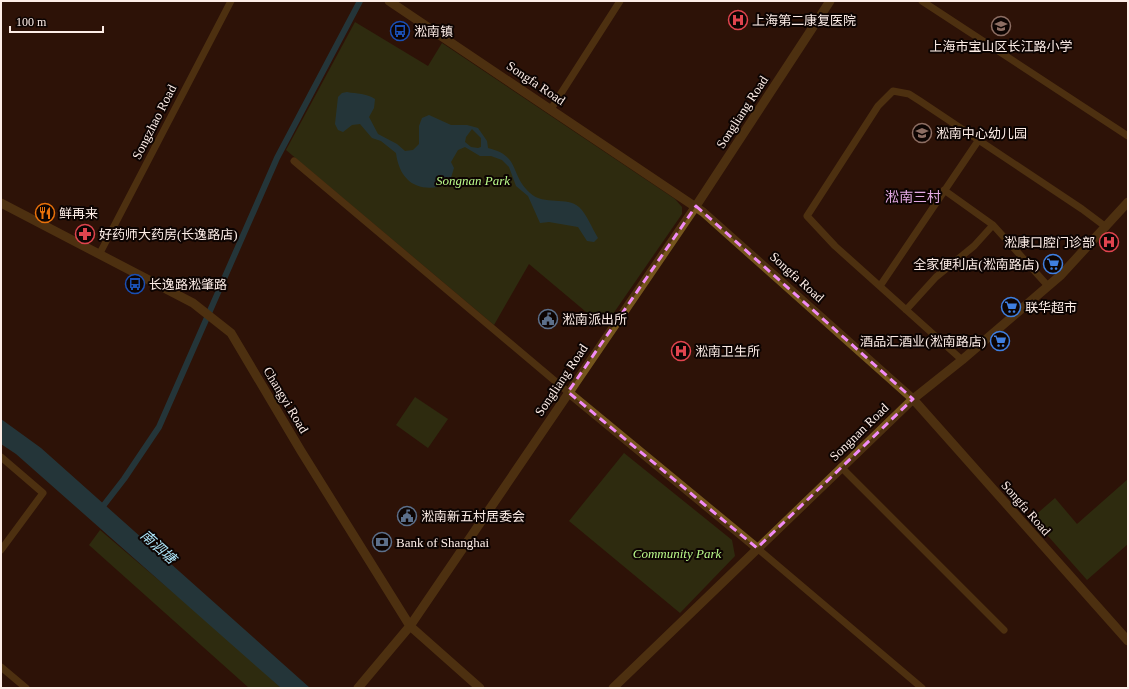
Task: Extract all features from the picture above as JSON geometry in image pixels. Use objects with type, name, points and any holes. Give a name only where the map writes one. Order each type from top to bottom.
[{"type":"street","name":"Songzhao Road","points":[[100,254],[231,1]]},
{"type":"street","name":"Songfa Road","points":[[389,1],[696,206],[913,399],[1128,641]]},
{"type":"street","points":[[551,109],[620,1]]},
{"type":"street","name":"Songliang Road","points":[[358,688],[410,626],[696,206],[830,1]]},
{"type":"street","points":[[922,1],[1128,136]]},
{"type":"street","points":[[962,360],[835,246],[807,216],[878,106],[893,91],[909,94],[978,141],[1082,208],[1106,226]]},
{"type":"street","points":[[880,286],[978,141]]},
{"type":"street","points":[[294,161],[922,688]]},
{"type":"street","points":[[944,190],[993,225],[1048,286]]},
{"type":"street","name":"Songnan Road","points":[[612,688],[913,399],[962,360],[1076,260],[1128,202]]},
{"type":"street","name":"Changyi Road","points":[[1,203],[100,254],[200,309],[231,333],[301,451],[410,626],[480,688]]},
{"type":"street","points":[[906,310],[936,277],[974,246],[993,225]]},
{"type":"street","points":[[1,457],[43,493],[1,550]]},
{"type":"street","points":[[841,467],[1004,630]]},
{"type":"street","points":[[1,667],[26,688]]},
{"type":"highlighted area","points":[[696,206],[913,399],[757,548],[568,392]]},
{"type":"green space","name":"Songnan Park","points":[[355,22],[428,66],[442,43],[675,199],[682,207],[682,214],[604,327],[529,264],[494,325],[286,150]]},
{"type":"green space","points":[[415,397],[448,419],[428,448],[396,425]]},
{"type":"green space","name":"Community Park","points":[[624,453],[732,540],[735,556],[680,613],[569,521]]},
{"type":"green space","points":[[1128,479],[1128,544],[1087,580],[1032,518],[1055,498],[1077,524]]},
{"type":"green space","points":[[100,530],[230,641],[281,688],[249,688],[89,545]]},
{"type":"water","points":[[347,92],[361,94],[375,99],[374,108],[369,117],[378,134],[397,144],[405,151],[413,150],[419,144],[419,126],[422,118],[429,115],[451,125],[467,125],[478,128],[487,141],[488,148],[498,151],[506,156],[514,166],[519,179],[530,193],[542,199],[568,202],[579,207],[587,217],[598,238],[594,242],[587,241],[578,227],[549,222],[540,223],[528,196],[516,186],[509,167],[502,160],[491,156],[480,156],[465,147],[458,150],[451,162],[454,168],[449,184],[429,188],[414,184],[407,179],[402,172],[398,164],[396,153],[381,141],[372,138],[360,124],[352,125],[343,132],[338,130],[335,124],[338,97],[342,93]],"holes":[[[472,129],[481,138],[481,147],[478,148],[471,147],[465,142],[466,137]]]},
{"type":"water","points":[[1,419],[41,448],[310,688],[281,688],[16,454],[1,444]]},
{"type":"waterway","points":[[100,510],[124,479],[159,427],[277,158],[360,1]]},
{"type":"place","name":"上海第二康复医院","points":[[738,20]]},
{"type":"place","name":"上海市宝山区长江路小学","points":[[1001,26]]},
{"type":"place","name":"淞南镇","points":[[400,31]]},
{"type":"place","name":"淞南中心幼儿园","points":[[922,133]]},
{"type":"place","name":"鲜再来","points":[[45,213]]},
{"type":"place","name":"好药师大药房(长逸路店)","points":[[85,234]]},
{"type":"place","name":"淞康口腔门诊部","points":[[1109,242]]},
{"type":"place","name":"全家便利店(淞南路店)","points":[[1053,264]]},
{"type":"place","name":"长逸路淞肇路","points":[[135,284]]},
{"type":"place","name":"联华超市","points":[[1011,307]]},
{"type":"place","name":"淞南派出所","points":[[548,319]]},
{"type":"place","name":"酒品汇酒业(淞南路店)","points":[[1000,341]]},
{"type":"place","name":"淞南卫生所","points":[[681,351]]},
{"type":"place","name":"淞南新五村居委会","points":[[407,516]]},
{"type":"place","name":"Bank of Shanghai","points":[[382,542]]},
{"type":"district","name":"淞南三村","points":[[913,197]]},
{"type":"water label","name":"南泗塘","points":[[158,547]]}]
